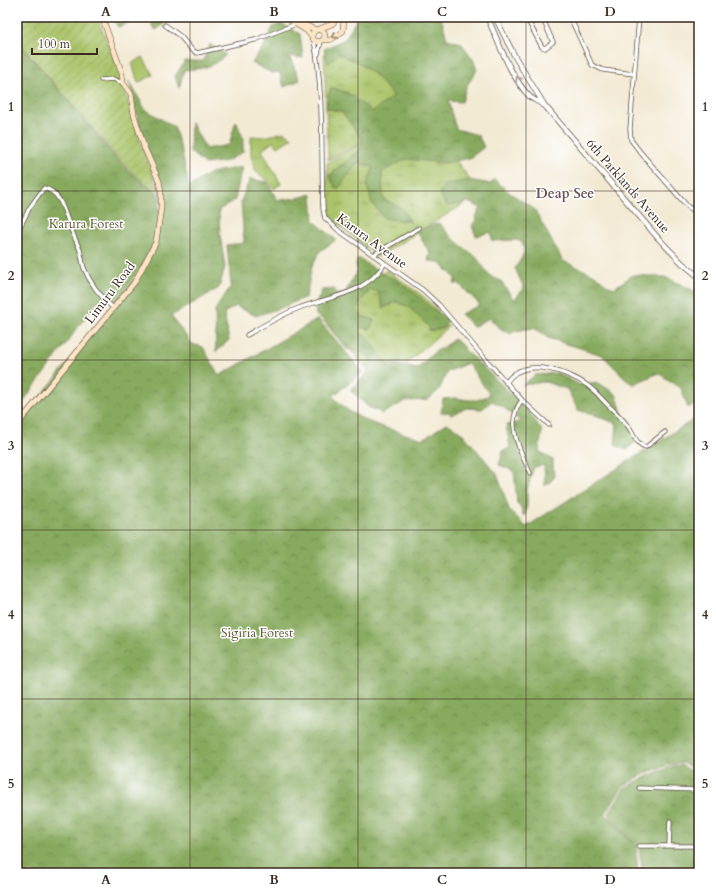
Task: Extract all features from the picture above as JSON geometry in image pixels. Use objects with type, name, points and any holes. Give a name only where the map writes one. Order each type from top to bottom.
[{"type":"main road","name":"Limuru Road","points":[[17,425],[134,283],[156,242],[161,208],[161,191],[159,181],[144,147],[134,115],[131,94],[124,83],[122,73],[102,17]]},
{"type":"main road","points":[[285,17],[318,42],[322,40],[330,40],[340,34],[342,31],[344,17]]},
{"type":"main road","points":[[290,17],[324,32],[325,36],[322,40]]},
{"type":"main road","points":[[313,38],[313,32],[317,29],[332,24],[338,17]]},
{"type":"street","name":"6th Parklands Avenue","points":[[487,17],[517,79],[531,98],[545,106]]},
{"type":"street","name":"6th Parklands Avenue","points":[[495,17],[515,57],[545,106],[658,238],[682,263],[699,277]]},
{"type":"street","points":[[526,17],[542,47],[545,48],[553,42],[542,17]]},
{"type":"street","points":[[570,17],[592,65],[603,70],[634,74]]},
{"type":"street","points":[[639,17],[630,129],[631,140],[688,207],[699,211]]},
{"type":"street","points":[[165,25],[180,36],[192,50],[197,53],[255,40],[296,24]]},
{"type":"street","name":"Karura Avenue","points":[[313,38],[317,56],[322,133],[324,215],[328,222],[423,290],[439,305],[506,383],[549,425]]},
{"type":"street","name":"Karura Avenue","points":[[317,56],[322,40]]},
{"type":"street","points":[[101,80],[113,79],[124,83]]},
{"type":"street","points":[[17,233],[30,207],[44,188],[53,192],[60,200],[65,212],[80,251],[84,268],[99,295],[113,308]]},
{"type":"street","points":[[373,255],[419,228]]},
{"type":"street","points":[[246,334],[290,312],[346,294],[367,282],[381,270],[385,263]]},
{"type":"street","points":[[506,383],[510,375],[520,370],[536,367],[556,370],[567,374],[592,388],[620,416],[629,427],[639,444],[646,447],[665,432]]},
{"type":"street","points":[[521,398],[513,421],[514,430],[519,448],[530,473]]},
{"type":"street","points":[[639,788],[699,790]]},
{"type":"street","points":[[670,821],[670,846]]},
{"type":"street","points":[[638,846],[699,846]]},
{"type":"green space","points":[[17,17],[97,17],[116,62],[142,147],[151,168],[158,195],[123,164],[17,40]]},
{"type":"green space","points":[[112,17],[150,17],[136,20],[118,27]]},
{"type":"green space","points":[[157,17],[172,17],[156,30],[151,26]]},
{"type":"green space","points":[[358,17],[441,17],[447,39],[461,43],[473,59],[477,70],[466,87],[462,102],[448,101],[456,129],[478,135],[484,147],[470,158],[445,163],[406,159],[382,172],[383,199],[401,208],[411,222],[384,218],[372,203],[367,185],[373,167],[358,162],[337,190],[329,176],[360,150],[362,139],[342,112],[326,108],[331,87],[348,93],[372,112],[394,96],[374,74],[357,62],[338,53],[328,64],[324,49],[345,39]]},
{"type":"green space","points":[[282,24],[300,34],[303,58],[289,56],[300,80],[284,87],[279,72],[272,73],[252,63],[265,44],[273,27]]},
{"type":"green space","name":"Sigiria Forest","points":[[17,41],[122,165],[159,197],[159,220],[157,231],[162,206],[155,169],[142,137],[129,81],[145,109],[174,127],[182,152],[189,187],[210,173],[242,167],[235,200],[219,210],[220,235],[225,267],[219,288],[171,316],[192,344],[203,347],[219,376],[318,319],[363,372],[333,396],[341,405],[362,419],[374,424],[423,439],[447,423],[463,434],[497,474],[509,509],[526,527],[699,416],[699,771],[683,763],[671,764],[648,772],[623,786],[605,814],[636,847],[638,873],[17,873],[17,425],[118,302],[138,275],[154,244],[142,265],[117,301],[102,300],[96,303],[17,410]]},
{"type":"green space","points":[[384,41],[420,110],[480,194],[378,257],[328,216],[327,163],[408,117],[328,160],[324,53]]},
{"type":"green space","points":[[210,44],[226,55],[207,67],[184,70],[179,88],[175,76],[185,61],[203,61]]},
{"type":"green space","points":[[143,57],[153,75],[138,83],[132,63]]},
{"type":"green space","points":[[236,121],[243,138],[243,152],[227,161],[205,164],[190,152],[191,122],[206,149],[229,145]]},
{"type":"green space","points":[[284,132],[292,138],[278,147],[273,142],[262,150],[281,184],[274,189],[266,179],[256,172],[251,157],[251,136],[264,137]]},
{"type":"green space","points":[[250,179],[267,182],[278,200],[298,198],[312,194],[314,221],[336,240],[320,251],[312,266],[306,297],[256,316],[236,306],[224,313],[229,340],[216,352],[215,310],[231,286],[227,245],[244,243],[241,201]]},
{"type":"green space","points":[[494,179],[510,193],[534,209],[563,261],[595,275],[607,285],[614,288],[633,275],[665,277],[699,293],[699,401],[688,408],[681,388],[658,373],[632,385],[632,381],[630,383],[602,355],[548,338],[534,328],[515,331],[510,334],[507,331],[504,332],[489,318],[473,327],[461,314],[480,305],[458,283],[454,285],[455,278],[439,262],[428,261],[430,252],[417,231],[439,223],[452,238],[476,257],[491,277],[501,281],[514,300],[524,288],[515,268],[524,253],[522,242],[516,240],[492,241],[491,232],[476,236],[472,226],[481,208],[468,202],[449,206],[446,205],[439,192],[444,189],[443,185],[469,180],[491,184]]},
{"type":"green space","points":[[358,258],[385,275],[395,279],[431,308],[449,320],[444,325],[445,327],[432,331],[429,330],[429,327],[409,307],[396,302],[383,308],[378,291],[370,290],[359,304],[357,311],[362,316],[374,320],[370,329],[359,327],[361,334],[368,338],[385,360],[389,368],[397,365],[417,369],[434,352],[441,349],[454,339],[527,409],[541,429],[542,432],[539,451],[553,460],[554,478],[545,486],[544,465],[534,467],[528,486],[527,508],[524,516],[518,502],[517,504],[514,471],[499,465],[503,451],[510,448],[506,425],[519,422],[519,420],[502,406],[492,401],[482,409],[466,408],[451,415],[449,412],[441,413],[443,399],[456,398],[477,400],[490,395],[468,363],[447,372],[439,390],[428,400],[405,401],[382,414],[368,407],[350,390],[366,374],[370,360],[372,359],[362,353],[347,349],[322,319],[316,315],[315,306],[322,290],[335,289],[335,294],[344,294],[357,272],[356,263]]},
{"type":"green space","points":[[387,270],[424,297],[438,311],[449,326],[407,363],[397,363],[385,367],[371,364],[366,369],[318,309],[362,291]]},
{"type":"green space","points":[[557,373],[580,385],[597,382],[616,394],[623,415],[638,439],[627,450],[615,445],[617,424],[578,410],[567,389],[545,382],[523,385],[535,375]]},
{"type":"green space","points":[[681,765],[699,775],[699,873],[643,873],[639,850],[608,815],[624,788],[672,766]]},
{"type":"district","name":"Deap See","points":[[565,193]]},
{"type":"park label","name":"Karura Forest","points":[[86,224]]}]
